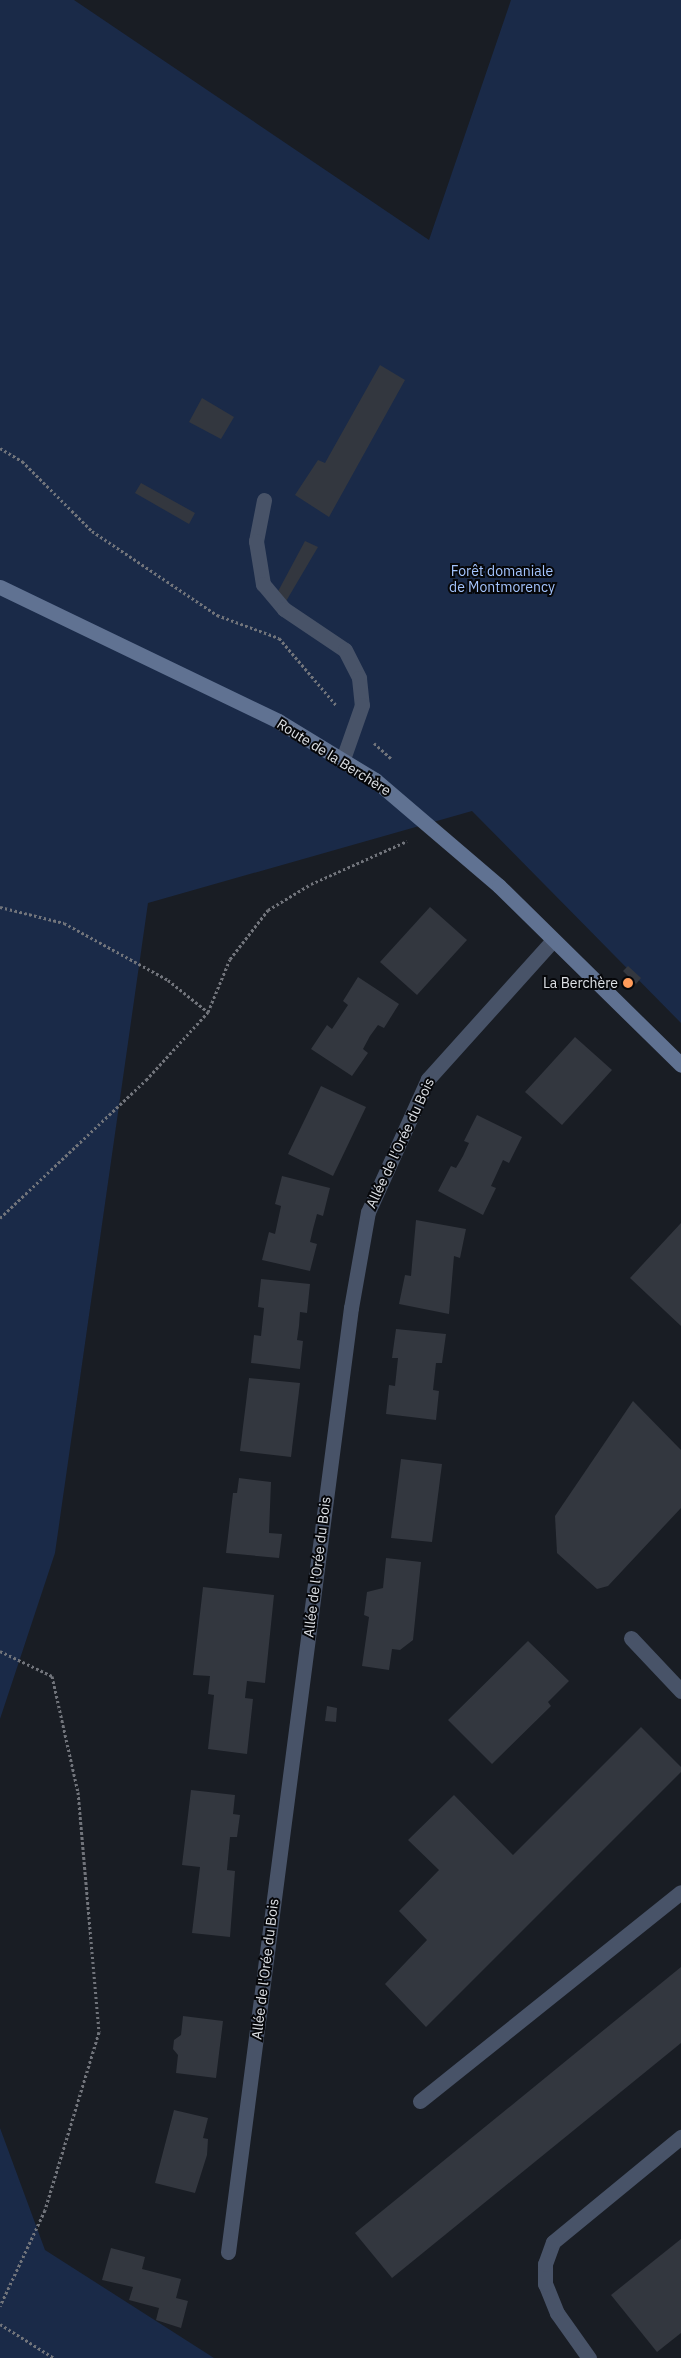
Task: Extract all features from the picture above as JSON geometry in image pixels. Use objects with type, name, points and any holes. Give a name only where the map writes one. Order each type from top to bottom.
[{"type":"street","points":[[264,500],[256,541],[263,584],[284,609],[345,650],[359,678],[362,706],[343,759]]},
{"type":"street","name":"Route de la Berchère","points":[[0,587],[278,721],[343,759],[400,798],[553,940],[681,1065]]},
{"type":"street","name":"Allée de l'Orée du Bois","points":[[228,2252],[351,1308],[368,1212],[428,1079],[553,940]]},
{"type":"street","points":[[631,1638],[681,1691]]},
{"type":"street","points":[[420,2101],[681,1892]]},
{"type":"street","points":[[589,2358],[557,2313],[544,2284],[544,2264],[553,2242],[681,2137]]},
{"type":"path","points":[[0,1218],[146,1080],[208,1012],[230,959],[268,910],[311,884],[435,829]]},
{"type":"path","points":[[0,907],[64,923],[168,980],[208,1012]]},
{"type":"path","points":[[0,1651],[52,1676],[78,1792],[99,2032],[45,2210],[0,2306]]},
{"type":"path","points":[[0,2324],[54,2358]]},
{"type":"green space","name":"Forêt domaniale de Montmorency","points":[[0,0],[74,0],[429,240],[511,0],[681,0],[681,1023],[472,811],[148,903],[55,1553],[0,1719]]},
{"type":"green space","points":[[0,2128],[45,2250],[214,2358],[0,2358]]},
{"type":"building","points":[[380,365],[405,380],[329,517],[295,495],[318,460],[325,463]]},
{"type":"building","points":[[202,398],[234,417],[221,439],[189,422]]},
{"type":"building","points":[[141,483],[195,513],[189,524],[135,493]]},
{"type":"building","points":[[305,541],[318,547],[285,603],[275,597]]},
{"type":"building","points":[[430,907],[467,940],[417,995],[380,962]]},
{"type":"building","points":[[628,966],[641,978],[636,984],[623,971]]},
{"type":"building","points":[[358,977],[399,1004],[384,1028],[378,1025],[370,1036],[363,1049],[368,1053],[352,1076],[311,1049],[327,1025],[332,1029],[348,1005],[343,1001]]},
{"type":"building","points":[[575,1037],[612,1070],[562,1125],[525,1092]]},
{"type":"building","points":[[321,1086],[366,1107],[333,1176],[288,1154]]},
{"type":"building","points":[[477,1115],[522,1137],[509,1163],[503,1160],[491,1186],[496,1188],[483,1215],[438,1191],[451,1166],[456,1168],[463,1156],[469,1143],[464,1141]]},
{"type":"building","points":[[282,1176],[330,1188],[323,1216],[317,1214],[313,1229],[310,1242],[317,1244],[310,1271],[262,1260],[269,1232],[275,1234],[281,1206],[275,1204]]},
{"type":"building","points":[[416,1220],[466,1229],[460,1258],[454,1256],[449,1314],[399,1304],[405,1275],[411,1276]]},
{"type":"building","points":[[681,1223],[681,1326],[630,1278]]},
{"type":"building","points":[[261,1279],[310,1284],[307,1313],[300,1312],[297,1340],[303,1341],[300,1369],[251,1363],[254,1335],[261,1336],[264,1308],[258,1307]]},
{"type":"building","points":[[396,1329],[446,1334],[442,1363],[436,1363],[433,1390],[439,1391],[436,1420],[386,1414],[389,1385],[395,1386],[398,1358],[392,1358]]},
{"type":"building","points":[[249,1378],[300,1383],[291,1457],[240,1451]]},
{"type":"building","points":[[633,1401],[681,1450],[681,1508],[608,1586],[597,1589],[557,1553],[555,1516]]},
{"type":"building","points":[[401,1459],[442,1464],[432,1542],[391,1538]]},
{"type":"building","points":[[239,1478],[271,1482],[269,1533],[282,1534],[279,1558],[226,1553],[233,1493],[237,1493]]},
{"type":"building","points":[[386,1558],[421,1562],[413,1640],[400,1650],[392,1649],[389,1670],[362,1666],[369,1617],[364,1615],[367,1592],[383,1588]]},
{"type":"building","points":[[203,1587],[274,1595],[265,1683],[247,1681],[245,1698],[253,1699],[247,1754],[208,1749],[214,1695],[208,1694],[210,1676],[193,1675]]},
{"type":"building","points":[[528,1641],[569,1681],[548,1702],[551,1706],[492,1764],[448,1720]]},
{"type":"building","points":[[327,1706],[337,1708],[336,1722],[325,1721]]},
{"type":"building","points":[[641,1727],[681,1767],[681,1772],[426,2027],[385,1984],[427,1940],[399,1911],[439,1870],[408,1840],[454,1795],[513,1855]]},
{"type":"building","points":[[191,1790],[235,1795],[233,1814],[240,1815],[237,1837],[230,1837],[227,1870],[235,1871],[230,1937],[192,1933],[200,1867],[182,1865]]},
{"type":"building","points":[[681,1967],[681,2043],[392,2278],[355,2233]]},
{"type":"building","points":[[183,2016],[223,2021],[216,2078],[176,2073],[178,2055],[173,2049],[174,2040],[181,2035]]},
{"type":"building","points":[[174,2110],[208,2118],[203,2138],[208,2139],[207,2155],[195,2193],[155,2183]]},
{"type":"building","points":[[681,2239],[681,2333],[657,2352],[611,2295]]},
{"type":"building","points":[[111,2248],[145,2257],[142,2269],[181,2279],[176,2298],[188,2301],[181,2328],[156,2320],[159,2308],[129,2300],[133,2287],[102,2280]]},
{"type":"place","name":"La Berchère","points":[[628,983]]}]
